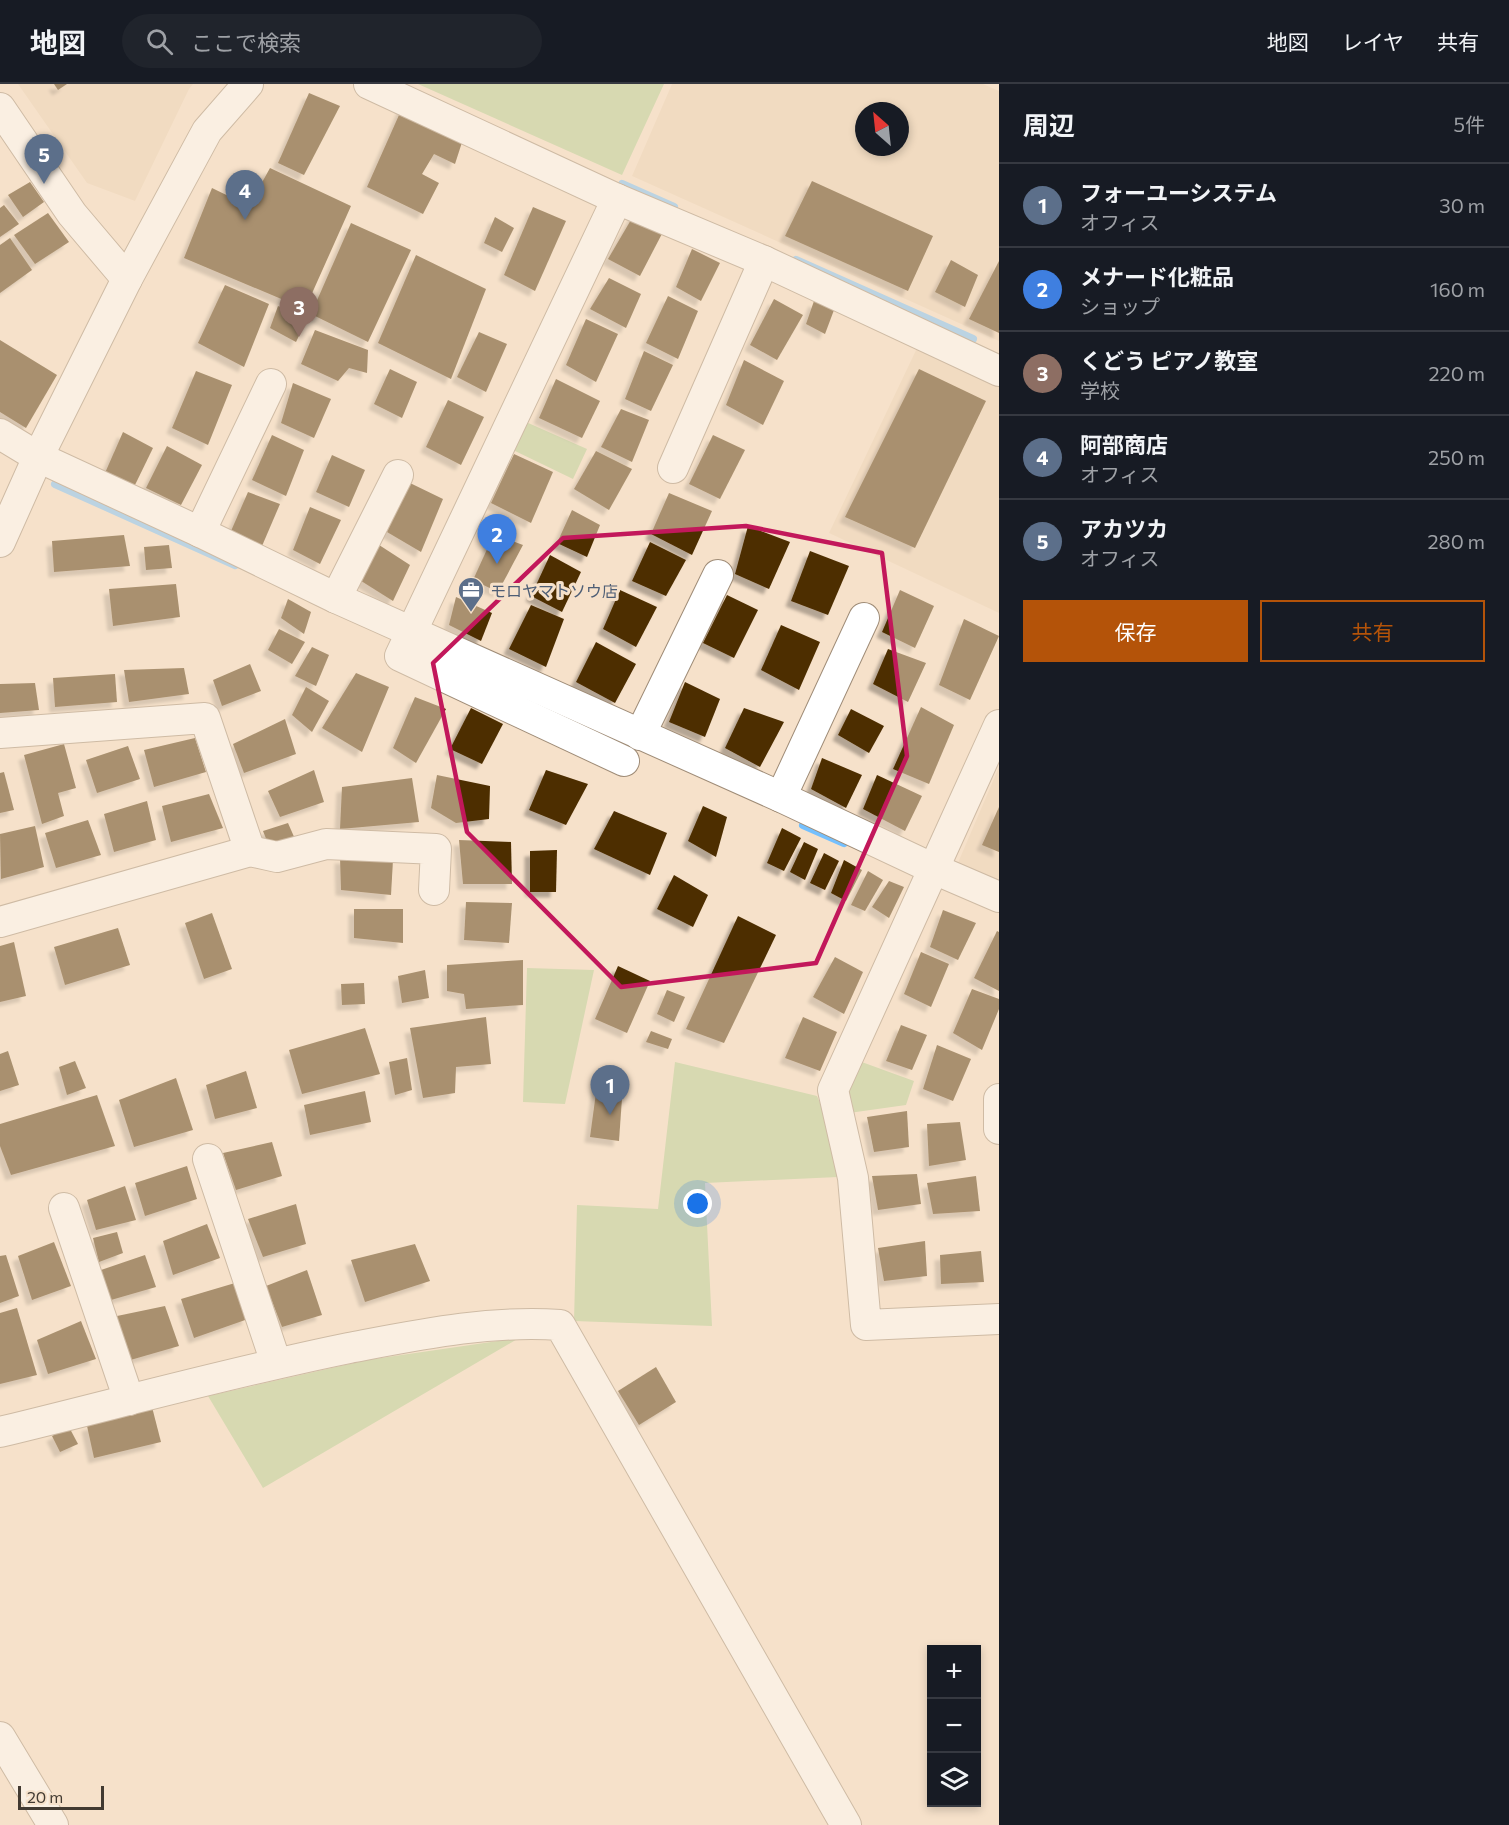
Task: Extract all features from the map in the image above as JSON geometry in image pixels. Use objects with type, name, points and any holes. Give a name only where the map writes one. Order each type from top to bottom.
[{"type":"street","points":[[4,528],[128,279],[207,131],[248,84]]},
{"type":"street","points":[[369,84],[617,199],[764,261],[999,371]]},
{"type":"street","points":[[4,121],[72,214],[128,279]]},
{"type":"street","points":[[617,199],[400,656],[624,761]]},
{"type":"street","points":[[673,468],[764,261]]},
{"type":"street","points":[[200,532],[271,384]]},
{"type":"street","points":[[0,434],[38,457],[336,598],[999,897]]},
{"type":"street","points":[[336,598],[398,475]]},
{"type":"street","points":[[640,735],[718,575]]},
{"type":"street","points":[[781,797],[864,618]]},
{"type":"street","points":[[0,733],[204,718],[250,851]]},
{"type":"street","points":[[999,725],[833,1090],[853,1178],[866,1325],[999,1319]]},
{"type":"street","points":[[0,922],[250,851],[277,857],[326,844],[436,849],[434,890]]},
{"type":"street","points":[[999,1099],[999,1129]]},
{"type":"street","points":[[208,1159],[276,1363]]},
{"type":"street","points":[[64,1208],[129,1400]]},
{"type":"street","points":[[0,1432],[276,1363],[434,1332],[529,1323],[560,1325],[846,1825]]},
{"type":"street","points":[[0,1737],[53,1825]]},
{"type":"highlighted area","points":[[746,526],[882,553],[907,756],[816,963],[621,987],[467,832],[433,663],[563,538]]},
{"type":"shaded area","points":[[18,84],[193,84],[135,201],[87,183]]},
{"type":"shaded area","points":[[672,84],[983,84],[999,91],[999,341],[632,176]]},
{"type":"shaded area","points":[[918,346],[999,384],[999,613],[829,533]]},
{"type":"shaded area","points":[[999,767],[999,884],[957,865]]},
{"type":"green space","points":[[418,84],[664,84],[622,175]]},
{"type":"green space","points":[[526,422],[587,449],[573,479],[513,450]]},
{"type":"green space","points":[[527,968],[594,970],[565,1104],[523,1102]]},
{"type":"green space","points":[[859,1061],[914,1081],[906,1105],[849,1113],[844,1095]]},
{"type":"green space","points":[[675,1062],[817,1096],[834,1135],[838,1177],[705,1183],[712,1326],[574,1321],[577,1205],[658,1209]]},
{"type":"green space","points":[[519,1338],[263,1488],[208,1396],[367,1360]]},
{"type":"building","points":[[54,84],[67,84],[58,90]]},
{"type":"building","points":[[309,93],[340,106],[304,175],[278,163]]},
{"type":"building","points":[[403,106],[465,133],[455,164],[434,154],[422,174],[439,183],[423,214],[367,187]]},
{"type":"building","points":[[270,168],[351,206],[305,309],[184,258],[212,188],[249,206]]},
{"type":"building","points":[[812,181],[933,236],[908,291],[785,236]]},
{"type":"building","points":[[30,182],[44,202],[23,217],[8,195]]},
{"type":"building","points":[[4,205],[19,224],[0,237],[0,208]]},
{"type":"building","points":[[533,207],[566,221],[535,291],[504,275]]},
{"type":"building","points":[[48,213],[69,242],[35,264],[14,235]]},
{"type":"building","points":[[635,213],[665,228],[640,276],[608,259]]},
{"type":"building","points":[[495,217],[514,228],[502,252],[484,243]]},
{"type":"building","points":[[351,223],[411,250],[368,342],[311,314]]},
{"type":"building","points":[[10,238],[32,270],[0,293],[0,245]]},
{"type":"building","points":[[692,249],[720,263],[701,301],[676,287]]},
{"type":"building","points":[[416,255],[486,289],[451,379],[378,343]]},
{"type":"building","points":[[951,260],[978,275],[965,307],[935,292]]},
{"type":"building","points":[[999,261],[999,333],[969,319]]},
{"type":"building","points":[[609,278],[641,294],[626,328],[590,309]]},
{"type":"building","points":[[225,285],[269,304],[244,367],[198,343]]},
{"type":"building","points":[[668,296],[698,311],[678,359],[646,343]]},
{"type":"building","points":[[774,299],[803,315],[777,360],[750,345]]},
{"type":"building","points":[[814,301],[834,310],[825,334],[806,324]]},
{"type":"building","points":[[278,306],[307,319],[296,342],[270,328]]},
{"type":"building","points":[[586,319],[618,334],[596,382],[566,365]]},
{"type":"building","points":[[315,330],[368,350],[367,373],[349,368],[338,381],[301,364]]},
{"type":"building","points":[[479,332],[507,344],[486,392],[457,377]]},
{"type":"building","points":[[0,340],[57,375],[26,428],[0,412]]},
{"type":"building","points":[[644,351],[673,365],[651,411],[625,399]]},
{"type":"building","points":[[744,360],[784,381],[763,425],[726,405]]},
{"type":"building","points":[[390,369],[417,382],[402,418],[374,404]]},
{"type":"building","points":[[919,369],[986,401],[915,548],[845,517]]},
{"type":"building","points":[[196,371],[232,385],[208,445],[172,428]]},
{"type":"building","points":[[556,379],[600,401],[582,438],[539,418]]},
{"type":"building","points":[[293,383],[331,399],[314,438],[281,423]]},
{"type":"building","points":[[448,400],[484,417],[461,465],[426,447]]},
{"type":"building","points":[[621,409],[649,420],[632,462],[601,447]]},
{"type":"building","points":[[123,432],[153,448],[134,487],[105,473]]},
{"type":"building","points":[[272,435],[304,450],[286,496],[252,480]]},
{"type":"building","points":[[713,435],[745,450],[720,499],[689,484]]},
{"type":"building","points":[[167,446],[202,465],[181,505],[146,488]]},
{"type":"building","points":[[596,451],[632,469],[609,510],[574,489]]},
{"type":"building","points":[[514,454],[553,472],[531,523],[491,503]]},
{"type":"building","points":[[332,455],[365,470],[349,507],[316,492]]},
{"type":"building","points":[[410,483],[443,499],[421,552],[387,532]]},
{"type":"building","points":[[248,492],[280,504],[262,546],[231,531]]},
{"type":"building","points":[[669,493],[712,511],[692,555],[651,534]]},
{"type":"building","points":[[310,507],[341,520],[320,564],[293,550]]},
{"type":"building","points":[[572,510],[600,525],[587,557],[557,543]]},
{"type":"building","points":[[748,526],[790,542],[769,589],[735,574]]},
{"type":"building","points":[[494,534],[523,545],[498,592],[473,580]]},
{"type":"building","points":[[124,535],[130,566],[54,572],[52,541]]},
{"type":"building","points":[[650,542],[686,560],[666,596],[632,581]]},
{"type":"building","points":[[376,543],[410,565],[393,601],[358,579]]},
{"type":"building","points":[[169,545],[172,568],[146,570],[144,547]]},
{"type":"building","points":[[810,551],[849,566],[828,615],[791,601]]},
{"type":"building","points":[[550,555],[581,572],[562,612],[531,596]]},
{"type":"building","points":[[176,584],[180,617],[113,626],[109,589]]},
{"type":"building","points":[[620,590],[657,607],[636,647],[603,629]]},
{"type":"building","points":[[900,590],[934,606],[915,648],[882,632]]},
{"type":"building","points":[[727,595],[758,610],[734,658],[703,643]]},
{"type":"building","points":[[456,597],[492,613],[481,641],[449,625]]},
{"type":"building","points":[[288,599],[311,612],[304,634],[281,618]]},
{"type":"building","points":[[531,605],[564,619],[546,667],[509,649]]},
{"type":"building","points":[[964,619],[999,636],[970,700],[939,685]]},
{"type":"building","points":[[781,625],[820,642],[799,690],[761,670]]},
{"type":"building","points":[[279,629],[305,642],[292,664],[268,650]]},
{"type":"building","points":[[596,642],[636,664],[615,703],[576,682]]},
{"type":"building","points":[[312,647],[329,655],[316,686],[295,676]]},
{"type":"building","points":[[888,649],[926,663],[908,702],[873,684]]},
{"type":"building","points":[[250,664],[261,691],[222,706],[213,680]]},
{"type":"building","points":[[184,668],[189,694],[129,702],[124,670]]},
{"type":"building","points":[[356,673],[389,687],[362,752],[322,728]]},
{"type":"building","points":[[115,674],[117,702],[55,707],[53,678]]},
{"type":"building","points":[[685,682],[720,699],[705,737],[669,722]]},
{"type":"building","points":[[35,683],[39,710],[0,713],[0,684]]},
{"type":"building","points":[[306,687],[329,701],[312,732],[292,715]]},
{"type":"building","points":[[415,697],[446,709],[416,763],[393,748]]},
{"type":"building","points":[[921,707],[954,725],[929,784],[893,769]]},
{"type":"building","points":[[471,708],[503,724],[482,764],[450,749]]},
{"type":"building","points":[[744,708],[784,722],[760,767],[725,748]]},
{"type":"building","points":[[851,709],[884,726],[869,753],[838,735]]},
{"type":"building","points":[[285,719],[296,754],[244,773],[233,744]]},
{"type":"building","points":[[195,738],[206,772],[154,787],[144,750]]},
{"type":"building","points":[[64,744],[76,788],[58,793],[64,816],[42,824],[24,755]]},
{"type":"building","points":[[128,746],[140,779],[97,793],[86,760]]},
{"type":"building","points":[[822,758],[862,775],[846,808],[811,789]]},
{"type":"building","points":[[314,770],[324,802],[280,817],[268,791]]},
{"type":"building","points":[[546,770],[588,784],[566,825],[529,810]]},
{"type":"building","points":[[4,772],[14,810],[0,813],[0,773]]},
{"type":"building","points":[[437,775],[490,786],[489,819],[456,823],[431,808]]},
{"type":"building","points":[[877,775],[922,796],[905,831],[863,809]]},
{"type":"building","points":[[412,778],[419,822],[340,829],[342,787]]},
{"type":"building","points":[[209,794],[223,828],[171,842],[162,806]]},
{"type":"building","points":[[147,801],[156,840],[114,852],[104,814]]},
{"type":"building","points":[[703,806],[727,817],[716,857],[688,841]]},
{"type":"building","points":[[999,807],[999,852],[982,845]]},
{"type":"building","points":[[614,811],[667,833],[650,875],[594,849]]},
{"type":"building","points":[[88,820],[101,855],[56,868],[45,833]]},
{"type":"building","points":[[288,823],[295,839],[269,846],[263,831]]},
{"type":"building","points":[[35,826],[44,867],[1,879],[0,834]]},
{"type":"building","points":[[782,828],[801,838],[784,871],[767,863]]},
{"type":"building","points":[[459,840],[511,842],[512,884],[463,884]]},
{"type":"building","points":[[804,842],[818,849],[805,880],[790,872]]},
{"type":"building","points":[[557,850],[556,892],[530,892],[530,851]]},
{"type":"building","points":[[824,853],[839,861],[825,890],[810,883]]},
{"type":"building","points":[[340,858],[393,860],[391,895],[341,890]]},
{"type":"building","points":[[844,860],[862,870],[846,901],[831,893]]},
{"type":"building","points":[[868,871],[883,880],[865,911],[851,905]]},
{"type":"building","points":[[674,875],[708,895],[693,927],[657,909]]},
{"type":"building","points":[[889,881],[904,887],[889,918],[872,907]]},
{"type":"building","points":[[466,902],[512,903],[509,943],[464,940]]},
{"type":"building","points":[[354,909],[403,909],[403,943],[354,938]]},
{"type":"building","points":[[943,910],[976,923],[958,960],[930,947]]},
{"type":"building","points":[[212,913],[232,969],[204,979],[185,923]]},
{"type":"building","points":[[738,916],[776,935],[724,1043],[686,1029]]},
{"type":"building","points":[[118,928],[130,965],[65,985],[54,947]]},
{"type":"building","points":[[997,931],[999,932],[999,991],[974,978]]},
{"type":"building","points":[[14,942],[26,996],[0,1002],[0,946]]},
{"type":"building","points":[[921,952],[949,964],[931,1007],[904,994]]},
{"type":"building","points":[[835,957],[863,972],[844,1014],[813,997]]},
{"type":"building","points":[[523,960],[523,1005],[466,1009],[464,994],[447,991],[447,965]]},
{"type":"building","points":[[618,966],[650,981],[627,1033],[595,1019]]},
{"type":"building","points":[[425,970],[429,998],[402,1003],[398,976]]},
{"type":"building","points":[[364,983],[365,1004],[342,1005],[341,984]]},
{"type":"building","points":[[972,989],[999,999],[999,1009],[982,1050],[953,1033]]},
{"type":"building","points":[[667,990],[685,997],[674,1022],[657,1014]]},
{"type":"building","points":[[486,1017],[491,1064],[456,1067],[455,1093],[423,1098],[410,1028]]},
{"type":"building","points":[[803,1017],[837,1032],[820,1071],[785,1058]]},
{"type":"building","points":[[901,1025],[927,1035],[912,1070],[886,1061]]},
{"type":"building","points":[[365,1028],[380,1074],[302,1094],[289,1050]]},
{"type":"building","points":[[651,1031],[672,1039],[668,1049],[646,1042]]},
{"type":"building","points":[[937,1045],[971,1059],[953,1101],[923,1089]]},
{"type":"building","points":[[8,1051],[19,1085],[0,1091],[0,1054]]},
{"type":"building","points":[[407,1058],[412,1090],[395,1095],[389,1062]]},
{"type":"building","points":[[75,1061],[86,1088],[67,1095],[59,1067]]},
{"type":"building","points":[[246,1071],[257,1108],[215,1119],[206,1085]]},
{"type":"building","points":[[176,1078],[193,1130],[134,1147],[119,1100]]},
{"type":"building","points":[[598,1078],[623,1084],[619,1141],[590,1137]]},
{"type":"building","points":[[365,1091],[371,1122],[310,1135],[304,1105]]},
{"type":"building","points":[[97,1095],[115,1146],[11,1175],[0,1146],[0,1124]]},
{"type":"building","points":[[907,1111],[909,1147],[874,1152],[867,1117]]},
{"type":"building","points":[[960,1122],[966,1160],[929,1166],[927,1124]]},
{"type":"building","points":[[272,1142],[282,1176],[236,1190],[223,1153]]},
{"type":"building","points":[[187,1166],[197,1199],[145,1216],[135,1183]]},
{"type":"building","points":[[917,1174],[921,1204],[878,1210],[872,1176]]},
{"type":"building","points":[[976,1176],[980,1211],[933,1214],[927,1183]]},
{"type":"building","points":[[125,1186],[136,1220],[96,1230],[87,1200]]},
{"type":"building","points":[[296,1204],[306,1244],[263,1257],[248,1219]]},
{"type":"building","points":[[207,1224],[220,1258],[173,1275],[163,1241]]},
{"type":"building","points":[[117,1232],[123,1253],[99,1262],[93,1238]]},
{"type":"building","points":[[925,1241],[927,1276],[884,1281],[878,1248]]},
{"type":"building","points":[[54,1242],[71,1286],[32,1300],[18,1256]]},
{"type":"building","points":[[415,1244],[430,1281],[365,1302],[351,1260]]},
{"type":"building","points":[[981,1251],[984,1282],[941,1284],[940,1255]]},
{"type":"building","points":[[6,1255],[19,1296],[0,1303],[0,1256]]},
{"type":"building","points":[[145,1255],[156,1287],[111,1300],[101,1270]]},
{"type":"building","points":[[307,1270],[322,1315],[282,1327],[266,1286]]},
{"type":"building","points":[[235,1283],[248,1319],[194,1338],[181,1299]]},
{"type":"building","points":[[165,1306],[179,1346],[127,1361],[117,1316]]},
{"type":"building","points":[[17,1308],[37,1375],[0,1384],[0,1313]]},
{"type":"building","points":[[81,1321],[96,1359],[48,1374],[37,1340]]},
{"type":"building","points":[[656,1367],[676,1402],[639,1425],[618,1391]]},
{"type":"building","points":[[152,1407],[161,1442],[94,1458],[87,1426]]},
{"type":"building","points":[[69,1427],[78,1444],[60,1452],[52,1436]]},
{"type":"waterway","points":[[622,184],[674,207]]},
{"type":"waterway","points":[[796,260],[973,339]]},
{"type":"waterway","points":[[55,484],[235,565]]},
{"type":"waterway","points":[[803,825],[844,843]]},
{"type":"place","name":"アカツカ","points":[[44,184]]},
{"type":"place","name":"阿部商店","points":[[245,220]]},
{"type":"place","name":"くどう ピアノ教室","points":[[299,337]]},
{"type":"place","name":"メナード化粧品","points":[[497,564]]},
{"type":"place","name":"モロヤマトソウ店","points":[[471,613]]},
{"type":"place","name":"フォーユーシステム","points":[[610,1115]]}]
